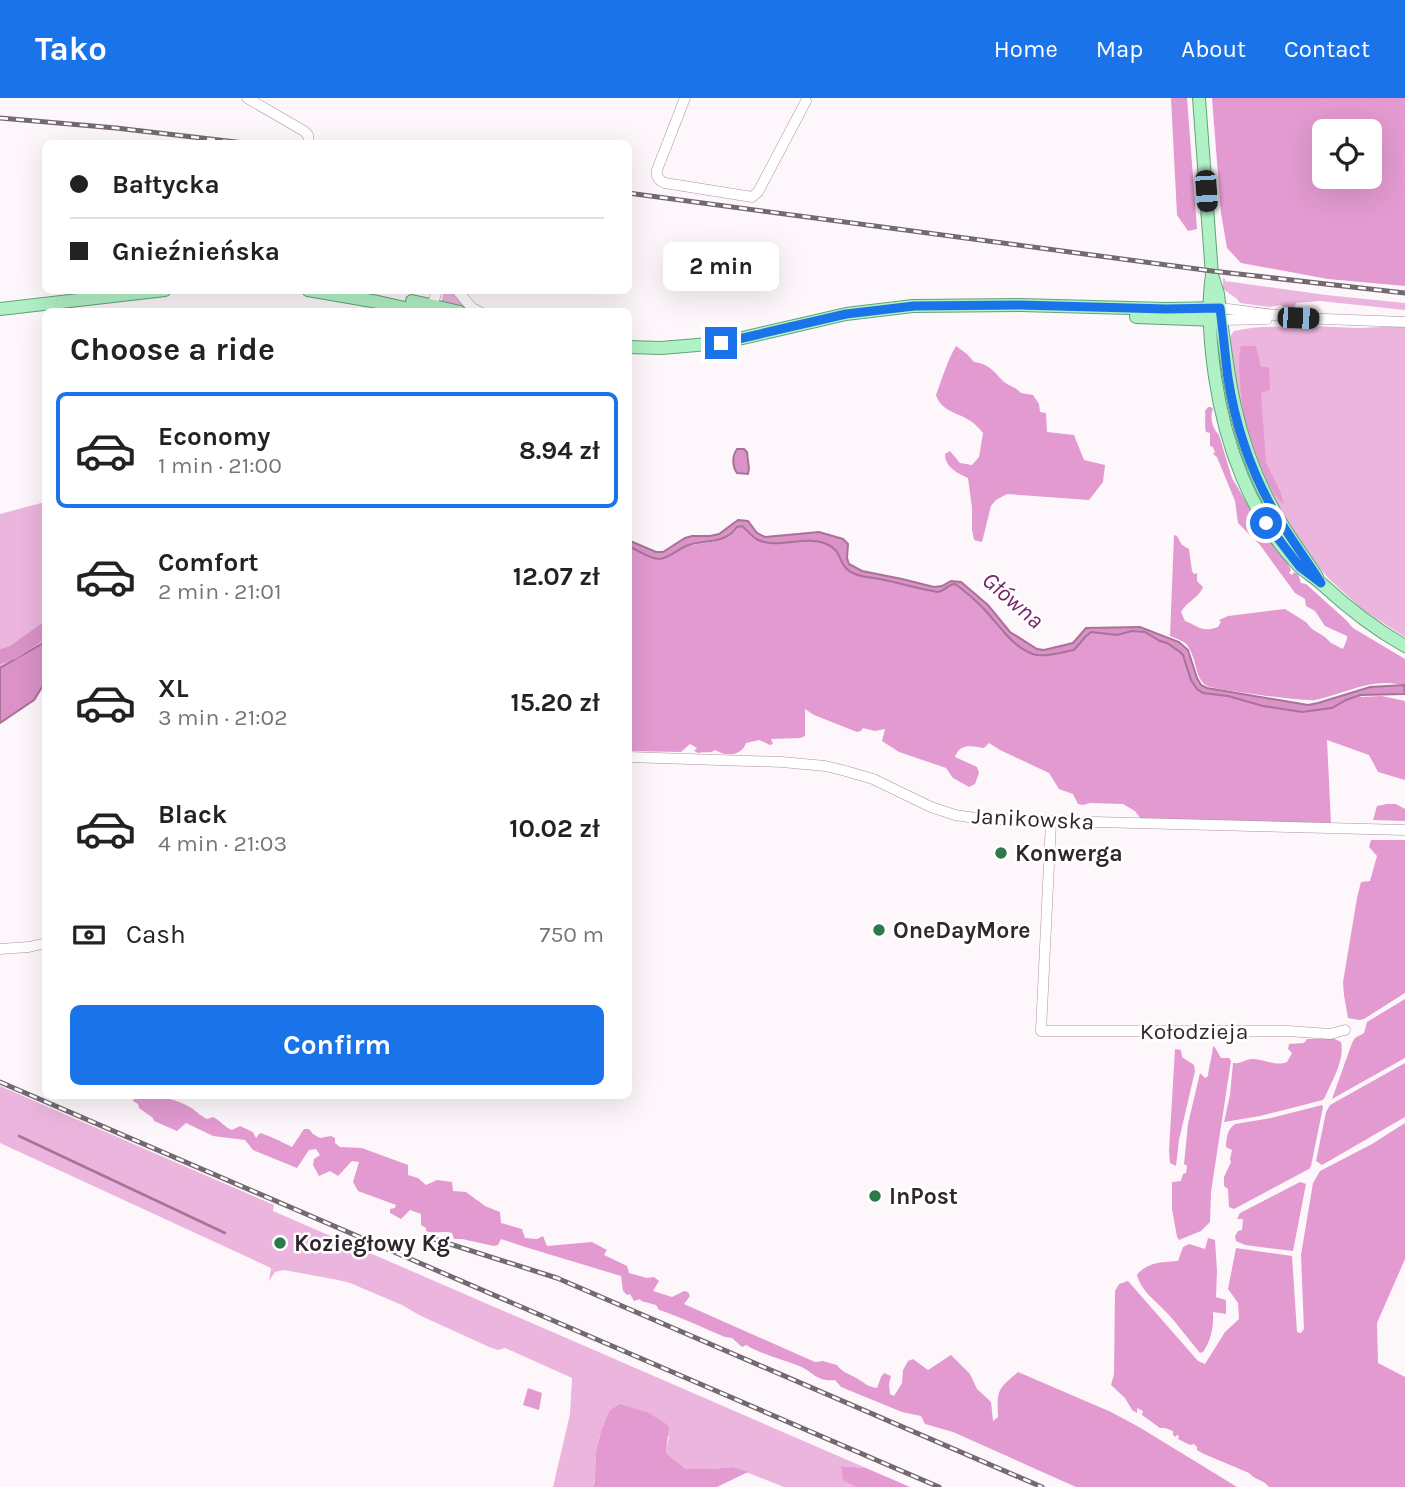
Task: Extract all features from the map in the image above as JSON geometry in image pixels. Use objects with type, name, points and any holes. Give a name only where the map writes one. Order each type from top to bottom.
[{"type":"main road","points":[[1199,98],[1215,314],[1242,438],[1270,504],[1321,583]]},
{"type":"main road","points":[[0,309],[130,294]]},
{"type":"main road","points":[[331,294],[416,308]]},
{"type":"main road","points":[[375,294],[422,308]]},
{"type":"main road","points":[[632,347],[670,348],[721,343],[846,314],[914,306],[1020,305],[1166,309],[1215,314]]},
{"type":"main road","points":[[993,306],[1046,313],[1191,319],[1215,314]]},
{"type":"main road","points":[[1215,314],[1212,352],[1226,433],[1250,493],[1266,523],[1300,567],[1362,619],[1405,646]]},
{"type":"main road","points":[[1191,319],[1206,338],[1212,352]]},
{"type":"street","points":[[247,98],[304,131],[309,140]]},
{"type":"street","points":[[685,98],[657,176],[664,183],[752,197],[756,195],[806,101]]},
{"type":"street","points":[[460,294],[472,308]]},
{"type":"street","points":[[1215,314],[1405,322]]},
{"type":"street","name":"Janikowska","points":[[632,757],[824,766],[873,779],[931,807],[955,815],[1000,821],[1405,830]]},
{"type":"street","name":"Kołodzieja","points":[[1051,822],[1041,1031],[1275,1031],[1330,1034],[1345,1030]]},
{"type":"street","points":[[0,949],[42,944]]},
{"type":"shaded area","points":[[1171,98],[1187,98],[1197,229],[1188,231],[1177,215]]},
{"type":"shaded area","points":[[1212,98],[1405,98],[1405,286],[1328,279],[1241,263],[1227,248],[1221,213]]},
{"type":"shaded area","points":[[1223,278],[1225,281],[1326,295],[1405,303],[1405,310],[1320,301],[1296,303],[1294,309],[1281,305],[1270,307],[1240,303],[1223,289]]},
{"type":"shaded area","points":[[443,294],[456,294],[467,308],[459,308],[441,303]]},
{"type":"shaded area","points":[[1286,325],[1358,328],[1405,326],[1405,637],[1363,610],[1329,579],[1309,556],[1276,505],[1245,434],[1229,347],[1231,335],[1234,331]]},
{"type":"shaded area","points":[[956,346],[974,362],[990,368],[1004,382],[1021,393],[1033,395],[1039,404],[1040,412],[1046,413],[1047,432],[1074,435],[1084,460],[1105,465],[1103,482],[1089,500],[1007,494],[991,506],[982,542],[974,540],[968,478],[949,466],[945,454],[950,451],[960,463],[972,465],[979,457],[983,433],[971,421],[941,405],[936,395]]},
{"type":"shaded area","points":[[1241,346],[1256,346],[1261,367],[1269,367],[1270,390],[1261,393],[1266,463],[1284,504],[1278,499],[1265,476],[1245,420],[1240,378]]},
{"type":"shaded area","points":[[1208,407],[1213,409],[1212,423],[1219,435],[1232,478],[1265,534],[1288,564],[1291,570],[1289,573],[1298,574],[1301,583],[1306,584],[1353,628],[1405,659],[1405,686],[1393,683],[1371,684],[1308,700],[1227,690],[1203,683],[1189,648],[1170,636],[1174,535],[1189,549],[1192,571],[1197,573],[1197,581],[1203,587],[1181,612],[1185,621],[1208,629],[1218,627],[1221,622],[1219,620],[1228,616],[1285,609],[1343,649],[1347,639],[1347,636],[1325,626],[1315,611],[1306,606],[1305,599],[1295,593],[1260,545],[1238,523],[1235,501],[1217,457],[1213,454],[1213,447],[1210,446],[1210,433],[1206,432],[1205,411]]},
{"type":"shaded area","points":[[737,449],[747,452],[748,474],[737,473],[735,470],[733,458]]},
{"type":"shaded area","points":[[42,503],[42,644],[0,668],[0,514]]},
{"type":"shaded area","points":[[738,520],[748,521],[757,533],[765,537],[819,532],[843,539],[848,544],[849,564],[862,571],[934,587],[951,581],[961,582],[988,605],[1010,632],[1037,649],[1044,650],[1073,643],[1086,628],[1140,627],[1179,642],[1188,650],[1197,678],[1201,685],[1207,688],[1308,705],[1370,687],[1404,685],[1405,694],[1360,695],[1332,708],[1302,712],[1203,693],[1191,680],[1183,655],[1145,632],[1132,631],[1117,635],[1091,632],[1074,650],[1037,655],[1014,643],[984,609],[955,584],[938,592],[859,575],[848,570],[837,552],[824,543],[765,542],[756,539],[742,526],[726,537],[686,546],[660,559],[632,548],[632,542],[656,552],[663,552],[685,538],[719,534]]},
{"type":"shaded area","points":[[739,526],[772,543],[824,543],[836,551],[847,569],[890,582],[931,591],[955,584],[984,609],[1001,631],[1040,655],[1072,651],[1091,632],[1116,635],[1132,631],[1145,632],[1183,655],[1193,683],[1207,694],[1308,712],[1336,706],[1360,695],[1405,701],[1405,780],[1378,772],[1369,755],[1327,740],[1331,824],[1141,819],[1135,811],[1123,804],[1078,804],[1073,794],[1059,789],[1049,773],[989,743],[984,748],[963,747],[955,757],[977,767],[979,773],[975,784],[969,787],[953,778],[946,768],[899,752],[882,741],[885,729],[875,731],[863,728],[857,732],[805,709],[805,736],[800,738],[771,739],[773,744],[770,745],[759,740],[746,743],[741,751],[733,754],[715,750],[698,753],[694,751],[697,748],[690,744],[681,752],[632,751],[632,548],[658,559],[687,546],[716,541],[734,532]]},
{"type":"shaded area","points":[[42,644],[42,687],[34,700],[0,723],[0,668]]},
{"type":"shaded area","points":[[1396,804],[1405,809],[1405,821],[1373,820],[1377,806]]},
{"type":"shaded area","points":[[1371,840],[1405,840],[1405,993],[1359,1020],[1348,1018],[1343,982],[1361,882],[1370,881],[1377,856],[1369,847]]},
{"type":"shaded area","points":[[1405,999],[1405,1058],[1332,1099],[1355,1038],[1364,1033],[1367,1022]]},
{"type":"shaded area","points":[[1307,1039],[1335,1039],[1341,1042],[1340,1063],[1323,1100],[1224,1122],[1233,1063],[1251,1059],[1278,1064],[1287,1062],[1292,1053],[1288,1049],[1289,1044],[1304,1043]]},
{"type":"shaded area","points":[[1214,1046],[1221,1058],[1229,1058],[1231,1061],[1211,1192],[1210,1222],[1201,1231],[1179,1240],[1172,1209],[1172,1182],[1181,1181],[1186,1173],[1187,1166],[1184,1164],[1188,1124],[1200,1073],[1205,1078],[1208,1076]]},
{"type":"shaded area","points":[[1175,1049],[1181,1050],[1182,1057],[1194,1065],[1195,1071],[1179,1140],[1176,1166],[1170,1163],[1169,1150]]},
{"type":"shaded area","points":[[1405,1063],[1405,1117],[1322,1165],[1316,1161],[1326,1112],[1330,1105]]},
{"type":"shaded area","points":[[0,1086],[274,1205],[273,1211],[866,1468],[842,1466],[844,1480],[856,1487],[784,1487],[733,1467],[686,1469],[666,1453],[669,1436],[609,1411],[598,1443],[593,1487],[553,1487],[570,1414],[572,1378],[505,1348],[498,1350],[489,1347],[350,1283],[284,1270],[275,1272],[269,1281],[271,1268],[0,1143]]},
{"type":"shaded area","points":[[167,1099],[178,1102],[189,1106],[207,1119],[213,1117],[232,1130],[240,1126],[253,1132],[256,1138],[260,1133],[292,1147],[304,1129],[309,1129],[320,1138],[335,1138],[335,1143],[340,1147],[362,1148],[408,1165],[408,1175],[418,1178],[426,1185],[437,1180],[452,1182],[453,1191],[466,1192],[485,1206],[500,1212],[501,1223],[522,1229],[525,1238],[537,1239],[543,1236],[547,1246],[592,1242],[607,1250],[604,1255],[627,1266],[629,1273],[654,1277],[659,1281],[653,1291],[672,1297],[684,1291],[688,1292],[690,1296],[684,1304],[815,1362],[837,1365],[870,1386],[877,1388],[884,1373],[891,1376],[890,1394],[894,1396],[902,1383],[903,1370],[908,1361],[913,1359],[928,1370],[951,1355],[970,1374],[977,1389],[991,1402],[993,1421],[998,1417],[1000,1391],[1018,1372],[1111,1412],[1237,1487],[1076,1487],[953,1432],[925,1424],[921,1416],[902,1412],[841,1387],[835,1380],[819,1378],[804,1368],[746,1345],[742,1347],[732,1338],[659,1310],[656,1305],[640,1299],[634,1301],[630,1294],[627,1295],[623,1291],[621,1276],[501,1239],[498,1245],[494,1246],[454,1239],[452,1233],[426,1231],[421,1225],[421,1214],[410,1210],[401,1219],[390,1213],[390,1209],[396,1205],[358,1191],[353,1182],[359,1162],[352,1161],[338,1176],[330,1171],[319,1176],[313,1165],[314,1159],[320,1155],[316,1149],[309,1150],[297,1168],[253,1150],[245,1140],[213,1136],[186,1123],[177,1131],[154,1121],[133,1101]]},
{"type":"shaded area","points":[[1322,1105],[1309,1169],[1234,1209],[1229,1207],[1224,1177],[1231,1162],[1232,1150],[1226,1145],[1232,1126]]},
{"type":"shaded area","points":[[1405,1123],[1405,1259],[1377,1323],[1378,1363],[1405,1377],[1405,1487],[1269,1487],[1249,1473],[1204,1454],[1197,1450],[1194,1444],[1190,1445],[1178,1439],[1179,1436],[1175,1437],[1173,1431],[1160,1428],[1142,1415],[1143,1411],[1137,1408],[1137,1413],[1132,1410],[1125,1398],[1111,1385],[1114,1374],[1115,1291],[1119,1284],[1128,1281],[1198,1361],[1205,1364],[1225,1332],[1239,1319],[1238,1303],[1228,1289],[1236,1248],[1292,1256],[1297,1332],[1301,1333],[1304,1329],[1301,1255],[1313,1183],[1320,1171]]},
{"type":"shaded area","points":[[1300,1182],[1306,1184],[1293,1251],[1245,1245],[1236,1241],[1235,1236],[1242,1230],[1243,1219],[1237,1219],[1240,1213]]},
{"type":"shaded area","points":[[1208,1238],[1215,1240],[1216,1297],[1226,1300],[1226,1314],[1213,1312],[1210,1338],[1206,1348],[1200,1353],[1146,1291],[1137,1275],[1150,1265],[1178,1261],[1183,1247],[1189,1244],[1205,1249]]},
{"type":"shaded area","points":[[528,1388],[542,1393],[539,1410],[523,1405]]},
{"type":"shaded area","points":[[620,1404],[649,1413],[669,1426],[666,1453],[686,1469],[733,1467],[748,1472],[717,1487],[593,1487],[596,1451],[601,1431],[609,1411]]},
{"type":"shaded area","points":[[841,1466],[866,1468],[910,1487],[856,1487],[843,1480]]},
{"type":"waterway","name":"Główna","points":[[0,657],[14,652],[42,632]]},
{"type":"waterway","points":[[19,1136],[225,1233]]},
{"type":"railway","points":[[0,118],[219,140]]},
{"type":"railway","points":[[632,194],[1212,271],[1405,293]]},
{"type":"railway","points":[[0,1082],[939,1487]]},
{"type":"railway","points":[[431,1238],[557,1278],[1042,1487]]},
{"type":"place","name":"Konwerga","points":[[1001,853]]},
{"type":"place","name":"OneDayMore","points":[[879,930]]},
{"type":"place","name":"InPost","points":[[875,1196]]},
{"type":"place","name":"Koziegłowy Kg","points":[[280,1243]]},
{"type":"route","points":[[721,343],[846,314],[914,306],[1220,308],[1232,398],[1251,463],[1282,526],[1321,583],[1300,567],[1266,523]]}]
